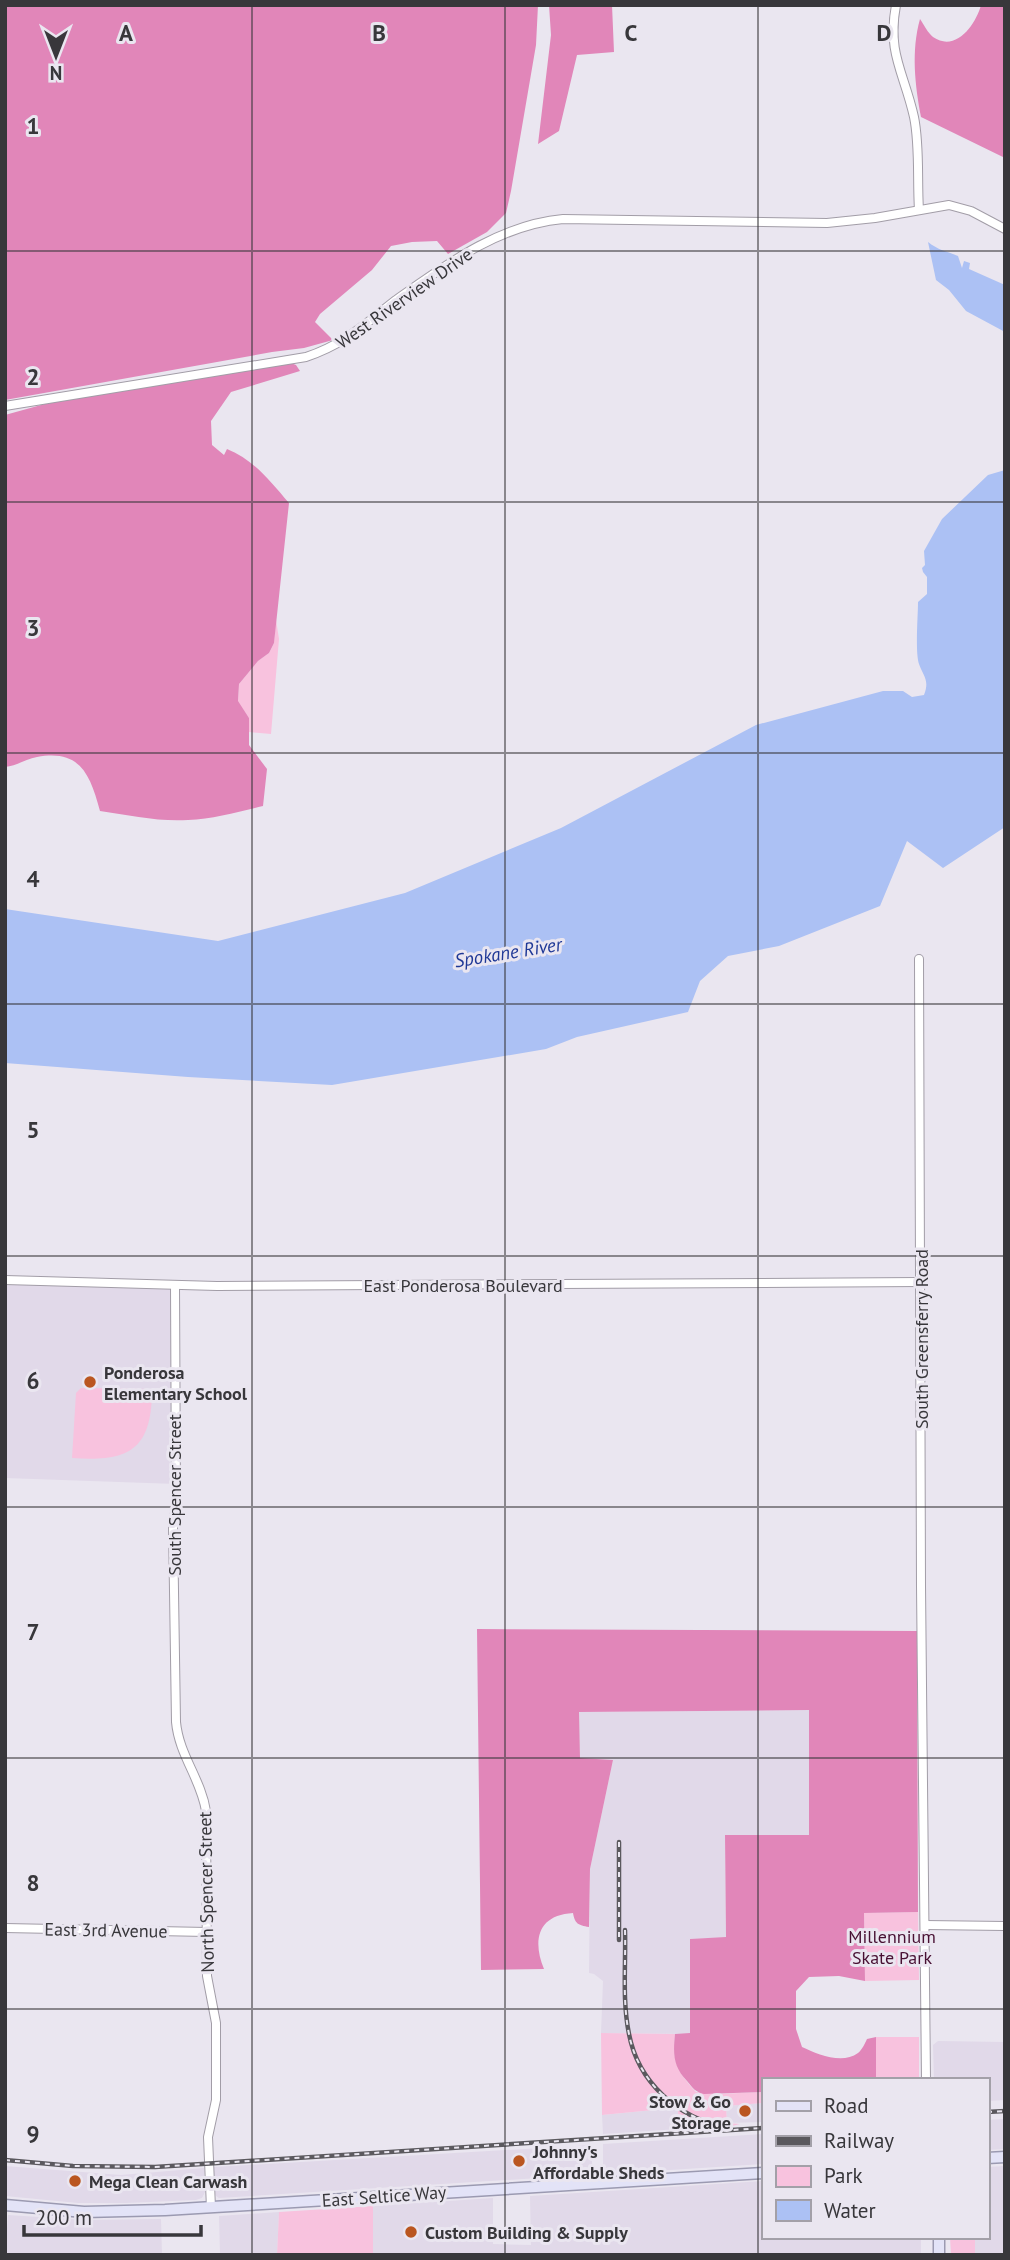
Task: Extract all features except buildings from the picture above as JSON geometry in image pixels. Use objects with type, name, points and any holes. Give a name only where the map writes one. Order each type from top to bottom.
[{"type":"main road","name":"East Seltice Way","points":[[5,2205],[41,2210],[116,2212],[211,2208],[762,2173]]},
{"type":"street","points":[[896,5],[892,37],[914,118],[919,210]]},
{"type":"street","name":"West Riverview Drive","points":[[5,406],[317,354],[347,339],[395,301],[463,255],[500,235],[538,222],[563,219],[827,223],[875,218],[940,205],[960,207],[1005,229]]},
{"type":"street","name":"South Greensferry Road","points":[[919,959],[926,2078]]},
{"type":"street","name":"East Ponderosa Boulevard","points":[[5,1280],[175,1285],[920,1282]]},
{"type":"street","name":"South Spencer Street","points":[[175,1285],[176,1502],[173,1526],[176,1664]]},
{"type":"street","name":"North Spencer Street","points":[[176,1664],[178,1740],[202,1793],[206,1811],[208,1985],[216,2023],[216,2099],[208,2137],[211,2208]]},
{"type":"street","points":[[925,1925],[1005,1926]]},
{"type":"street","name":"East 3rd Avenue","points":[[5,1928],[207,1932]]},
{"type":"shaded area","points":[[5,5],[538,5],[536,45],[506,213],[487,232],[448,254],[437,241],[391,246],[372,270],[320,314],[315,322],[333,340],[304,348],[5,400]]},
{"type":"shaded area","points":[[549,5],[612,5],[614,52],[577,55],[559,131],[538,144],[551,35]]},
{"type":"shaded area","points":[[981,5],[1005,5],[1005,158],[921,117],[919,105],[915,56],[920,19],[933,37],[950,41],[957,39],[970,28]]},
{"type":"shaded area","points":[[291,363],[300,371],[231,392],[211,421],[212,445],[224,455],[227,449],[245,459],[261,472],[289,503],[274,643],[269,653],[258,661],[239,684],[238,701],[249,718],[249,745],[267,769],[263,806],[197,819],[166,820],[133,816],[100,811],[92,786],[81,767],[64,757],[37,757],[5,767],[5,415],[52,402]]},
{"type":"shaded area","name":"Ponderosa Elementary School","points":[[5,1280],[175,1285],[176,1484],[5,1478]]},
{"type":"shaded area","points":[[477,1629],[917,1631],[918,1912],[864,1913],[865,1981],[839,1976],[809,1977],[796,1991],[796,2029],[802,2047],[830,2057],[845,2058],[858,2053],[867,2039],[876,2037],[876,2078],[762,2078],[762,2092],[704,2094],[691,2086],[679,2070],[675,2059],[675,2034],[690,2033],[690,1939],[726,1937],[725,1835],[809,1835],[809,1710],[579,1712],[580,1758],[613,1760],[590,1869],[589,1927],[578,1923],[573,1913],[561,1915],[545,1924],[539,1939],[540,1958],[544,1969],[481,1970]]},
{"type":"shaded area","points":[[809,1710],[809,1835],[725,1835],[726,1938],[690,1939],[690,2034],[601,2033],[603,1981],[589,1973],[590,1869],[613,1760],[580,1758],[578,1712]]},
{"type":"shaded area","points":[[938,2041],[1005,2042],[1005,2100],[989,2101],[989,2078],[934,2078],[933,2045]]},
{"type":"shaded area","points":[[762,2103],[762,2122],[727,2123],[726,2106]]},
{"type":"shaded area","points":[[675,2108],[678,2111],[679,2129],[603,2134],[602,2115]]},
{"type":"shaded area","points":[[1005,2119],[1005,2149],[989,2150],[989,2120]]},
{"type":"shaded area","points":[[762,2134],[762,2164],[608,2174],[603,2169],[603,2144]]},
{"type":"shaded area","points":[[592,2145],[592,2171],[587,2175],[219,2198],[214,2192],[214,2167]]},
{"type":"shaded area","points":[[5,2166],[121,2175],[204,2168],[205,2192],[202,2198],[196,2200],[126,2203],[78,2203],[5,2196]]},
{"type":"shaded area","points":[[1005,2166],[1005,2255],[975,2255],[975,2239],[989,2239],[989,2167]]},
{"type":"shaded area","points":[[762,2181],[762,2239],[921,2239],[921,2255],[373,2255],[373,2206],[493,2198],[493,2244],[531,2245],[530,2196]]},
{"type":"shaded area","points":[[279,2212],[277,2255],[220,2255],[219,2216]]},
{"type":"shaded area","points":[[8,2215],[86,2220],[161,2219],[162,2255],[5,2255]]},
{"type":"green space","points":[[276,620],[279,639],[271,734],[249,732],[249,718],[238,702],[239,684],[258,661],[269,653],[274,643]]},
{"type":"green space","points":[[81,1388],[152,1389],[148,1426],[142,1439],[122,1454],[92,1459],[72,1458],[76,1393]]},
{"type":"green space","name":"Millennium Skate Park","points":[[918,1912],[919,1980],[865,1981],[864,1913]]},
{"type":"green space","points":[[601,2033],[675,2034],[674,2052],[677,2066],[696,2092],[762,2092],[762,2103],[726,2106],[727,2123],[740,2124],[720,2129],[679,2129],[678,2111],[674,2108],[602,2115]]},
{"type":"green space","points":[[876,2037],[919,2037],[919,2078],[876,2078]]},
{"type":"green space","points":[[373,2206],[373,2255],[277,2255],[279,2212]]},
{"type":"green space","points":[[950,2239],[975,2239],[975,2255],[951,2255]]},
{"type":"water","points":[[928,242],[958,256],[962,268],[964,261],[970,263],[969,269],[1005,285],[1005,332],[966,311],[949,290],[936,280]]},
{"type":"water","name":"Spokane River","points":[[1005,470],[1005,827],[943,868],[907,841],[880,906],[779,946],[728,956],[700,981],[688,1012],[577,1037],[546,1049],[332,1085],[5,1063],[5,909],[218,941],[405,893],[561,828],[756,725],[883,691],[903,691],[912,697],[924,695],[926,682],[919,664],[917,643],[918,602],[927,594],[927,577],[922,568],[925,565],[924,551],[942,519],[988,475]]},
{"type":"railway","points":[[619,1842],[619,1940]]},
{"type":"railway","points":[[625,1930],[627,2021],[641,2068],[651,2082],[676,2106],[691,2115],[725,2127]]},
{"type":"railway","points":[[989,2112],[1005,2111]]},
{"type":"railway","points":[[5,2160],[73,2166],[155,2167],[762,2128]]},
{"type":"place","name":"Ponderosa Elementary School","points":[[90,1382]]},
{"type":"place","name":"Stow & Go Storage","points":[[745,2111]]},
{"type":"place","name":"Johnny's Affordable Sheds","points":[[519,2161]]},
{"type":"place","name":"Mega Clean Carwash","points":[[75,2181]]},
{"type":"place","name":"Custom Building & Supply","points":[[411,2232]]}]
